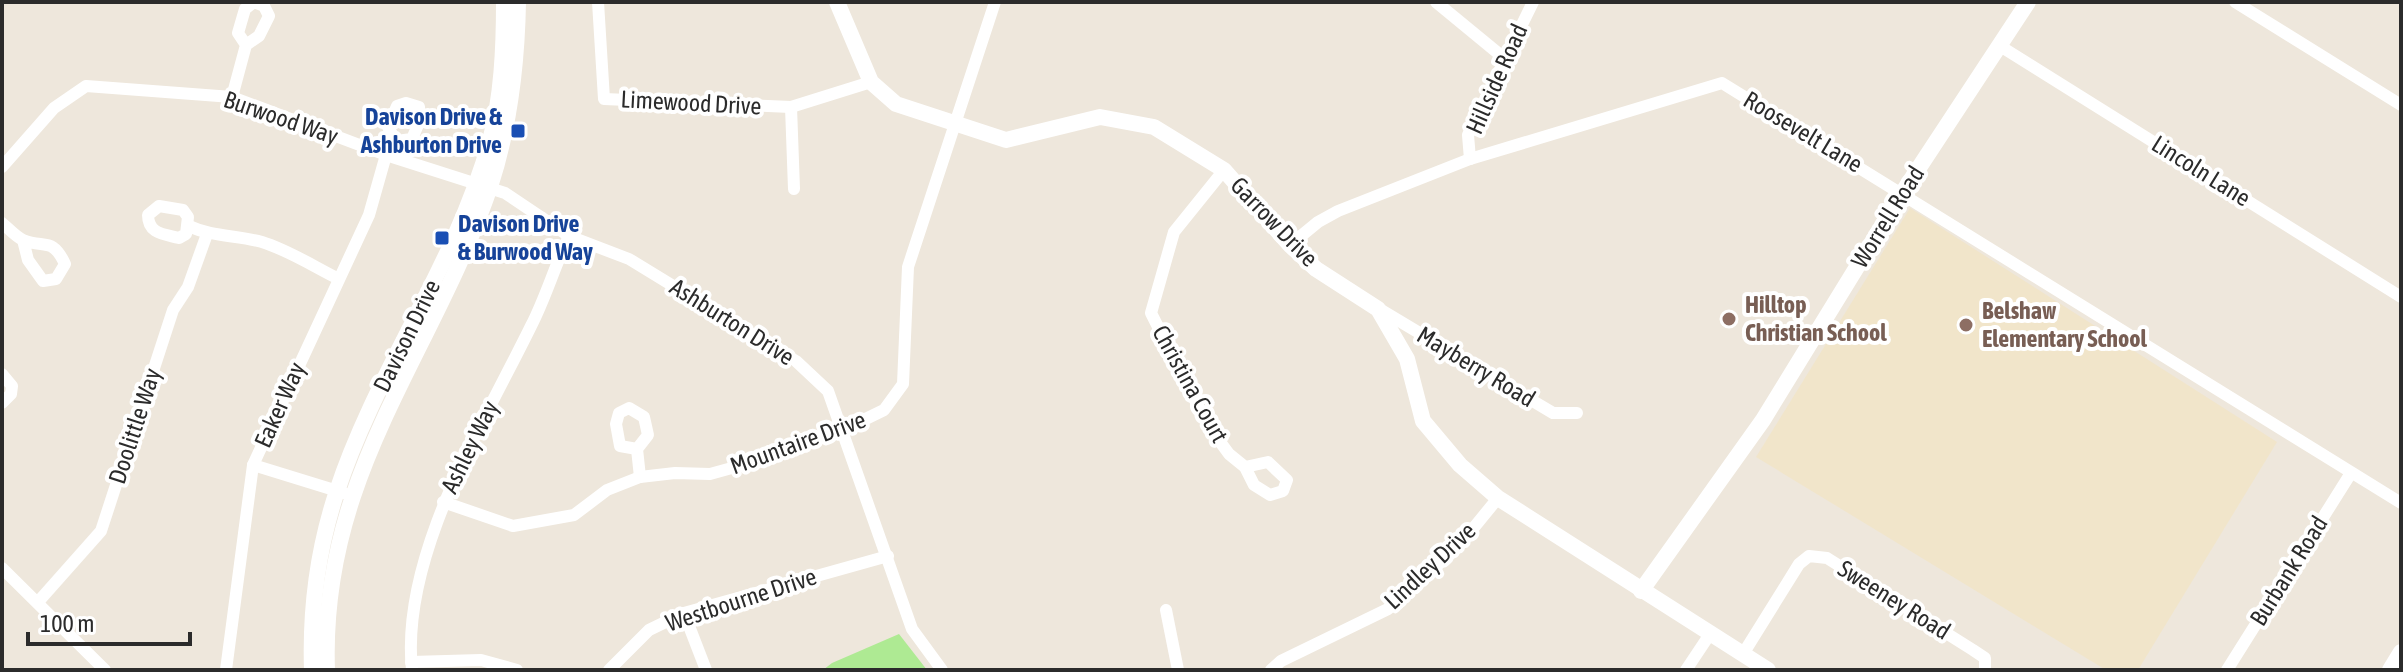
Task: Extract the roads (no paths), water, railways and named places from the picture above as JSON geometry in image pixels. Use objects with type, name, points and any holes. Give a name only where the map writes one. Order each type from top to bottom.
[{"type":"street","name":"Davison Drive","points":[[482,187],[498,98],[504,2]]},
{"type":"street","name":"Davison Drive","points":[[312,670],[318,564],[377,396],[482,187],[512,100],[518,2]]},
{"type":"street","name":"Limewood Drive","points":[[598,2],[604,99],[791,107],[871,82]]},
{"type":"street","name":"Garrow Drive","points":[[837,2],[871,82],[896,104],[1006,140],[1100,117],[1154,127],[1224,170],[1290,245],[1316,269],[1378,309],[1407,359],[1423,421],[1460,465],[1498,498],[1768,670]]},
{"type":"street","name":"Mountaire Drive","points":[[443,502],[513,526],[574,515],[607,490],[640,477],[675,473],[710,474],[768,458],[843,430],[884,410],[903,384],[908,267],[995,2]]},
{"type":"street","points":[[1436,2],[1504,58]]},
{"type":"street","name":"Hillside Road","points":[[1470,159],[1468,135],[1533,2]]},
{"type":"street","name":"Worrell Road","points":[[1641,591],[1763,420],[1903,192],[2028,2]]},
{"type":"street","points":[[2235,2],[2401,105]]},
{"type":"street","points":[[232,97],[246,45]]},
{"type":"street","name":"Lincoln Lane","points":[[2000,46],[2401,297]]},
{"type":"street","name":"Roosevelt Lane","points":[[1290,245],[1318,222],[1338,211],[1470,159],[1722,83],[1903,192],[2401,503]]},
{"type":"street","name":"Burwood Way","points":[[2,167],[54,108],[86,86],[232,97],[386,155],[482,187]]},
{"type":"street","points":[[791,107],[794,189]]},
{"type":"street","name":"Eaker Way","points":[[226,670],[253,465],[337,278],[369,215],[386,155],[396,141]]},
{"type":"street","name":"Christina Court","points":[[1224,170],[1174,232],[1151,313],[1207,424],[1229,454],[1245,467]]},
{"type":"street","name":"Ashburton Drive","points":[[482,187],[505,193],[569,236],[629,259],[796,361],[828,391],[912,629],[942,670]]},
{"type":"street","points":[[2,223],[23,240]]},
{"type":"street","points":[[189,226],[207,234],[234,235],[266,243],[337,278]]},
{"type":"street","name":"Doolittle Way","points":[[38,602],[101,531],[173,310],[188,287],[207,234]]},
{"type":"street","name":"Ashley Way","points":[[412,666],[418,594],[443,502],[533,323],[569,236]]},
{"type":"street","name":"Mayberry Road","points":[[1378,309],[1553,413],[1577,413]]},
{"type":"street","points":[[2,374],[12,386],[11,394],[2,403]]},
{"type":"street","points":[[637,449],[640,477]]},
{"type":"street","points":[[253,465],[344,493]]},
{"type":"street","name":"Burbank Road","points":[[2227,670],[2351,473]]},
{"type":"street","name":"Davison Drive","points":[[327,670],[332,573],[344,493]]},
{"type":"street","name":"Lindley Drive","points":[[1271,670],[1281,661],[1388,609],[1458,547],[1498,498]]},
{"type":"street","name":"Westbourne Drive","points":[[609,670],[620,655],[649,630],[684,613],[888,556]]},
{"type":"street","name":"Sweeney Road","points":[[1743,654],[1799,564],[1809,556],[1827,558],[1973,650],[1985,658],[1985,670]]},
{"type":"street","points":[[2,568],[105,670]]},
{"type":"street","points":[[1166,610],[1178,670]]},
{"type":"street","points":[[684,613],[706,670]]},
{"type":"street","points":[[1686,670],[1710,634]]},
{"type":"street","points":[[2390,670],[2401,652]]},
{"type":"street","points":[[412,666],[481,660],[517,670]]},
{"type":"place","name":"Davison Drive & Ashburton Drive","points":[[518,131]]},
{"type":"place","name":"Davison Drive & Burwood Way","points":[[442,238]]},
{"type":"place","name":"Hilltop Christian School","points":[[1729,319]]},
{"type":"place","name":"Belshaw Elementary School","points":[[1966,325]]}]
